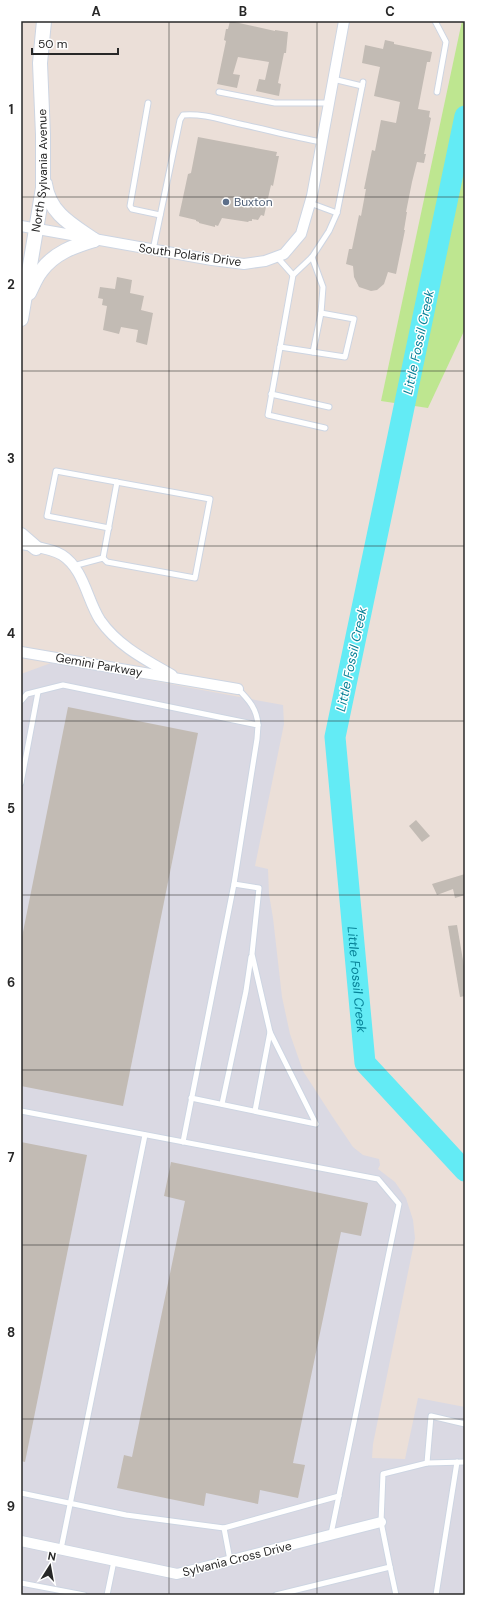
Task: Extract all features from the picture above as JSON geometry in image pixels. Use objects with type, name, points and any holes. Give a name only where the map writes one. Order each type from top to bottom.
[{"type":"main road","name":"North Sylvania Avenue","points":[[21,318],[43,188],[43,135],[40,63],[44,21]]},
{"type":"main road","points":[[43,172],[46,193],[53,207],[67,222],[94,240]]},
{"type":"main road","points":[[24,301],[41,270],[57,256],[71,248],[94,240]]},
{"type":"main road","points":[[21,534],[36,548]]},
{"type":"street","name":"South Polaris Drive","points":[[21,226],[94,240],[244,264],[265,261],[284,254],[301,234],[310,203],[344,21]]},
{"type":"street","name":"Gemini Parkway","points":[[21,544],[62,555],[73,566],[100,620],[114,636],[131,652],[177,679]]},
{"type":"street","name":"Gemini Parkway","points":[[21,652],[238,689]]},
{"type":"street","name":"Sylvania Cross Drive","points":[[21,1541],[177,1574],[382,1522]]},
{"type":"lane","points":[[435,21],[446,42],[437,92]]},
{"type":"lane","points":[[325,428],[268,415],[293,276],[312,257],[329,231],[337,213],[362,84],[333,79]]},
{"type":"lane","points":[[219,92],[275,103],[329,103]]},
{"type":"lane","points":[[148,103],[130,206],[132,209],[160,215]]},
{"type":"lane","points":[[153,250],[180,120],[183,115],[191,114],[212,118],[322,142]]},
{"type":"lane","points":[[310,203],[337,213]]},
{"type":"lane","points":[[277,257],[293,276]]},
{"type":"lane","points":[[312,257],[323,287],[321,313],[313,352]]},
{"type":"lane","points":[[280,347],[345,357],[354,319],[321,313]]},
{"type":"lane","points":[[271,394],[329,407]]},
{"type":"lane","points":[[103,558],[107,562],[196,578],[210,499],[56,471],[47,516],[109,528]]},
{"type":"lane","points":[[103,558],[117,482]]},
{"type":"lane","points":[[73,566],[103,558]]},
{"type":"lane","points":[[21,701],[27,694],[63,685],[258,726]]},
{"type":"lane","points":[[182,1142],[234,884],[257,739],[258,718],[252,703],[238,689]]},
{"type":"lane","points":[[21,783],[38,692]]},
{"type":"lane","points":[[222,1104],[246,991],[252,954],[259,888],[234,884]]},
{"type":"lane","points":[[192,1098],[316,1124],[270,1032],[252,954]]},
{"type":"lane","points":[[255,1111],[270,1032]]},
{"type":"lane","points":[[21,1111],[378,1179],[399,1204],[331,1535]]},
{"type":"lane","points":[[61,1549],[145,1135]]},
{"type":"lane","points":[[427,1463],[431,1416],[465,1424]]},
{"type":"lane","points":[[436,1595],[457,1462]]},
{"type":"lane","points":[[396,1595],[382,1522],[383,1474],[427,1463],[465,1462]]},
{"type":"lane","points":[[21,1493],[126,1515],[224,1528],[338,1496]]},
{"type":"lane","points":[[224,1528],[230,1560]]},
{"type":"lane","points":[[107,1595],[114,1561]]},
{"type":"lane","points":[[276,1595],[390,1567]]},
{"type":"lane","points":[[21,1583],[84,1595]]},
{"type":"shaded area","points":[[51,663],[283,705],[284,724],[255,866],[268,869],[269,894],[282,997],[290,1034],[303,1071],[332,1116],[353,1147],[363,1155],[379,1159],[380,1165],[378,1169],[395,1182],[406,1198],[413,1220],[415,1238],[373,1444],[372,1458],[405,1459],[418,1398],[465,1407],[465,1595],[21,1595],[21,674]]},
{"type":"green space","points":[[462,21],[465,21],[465,329],[428,408],[381,401]]},
{"type":"building","points":[[230,21],[275,31],[288,32],[286,53],[284,53],[278,83],[281,84],[279,96],[256,91],[259,79],[265,80],[269,62],[238,57],[233,74],[240,75],[237,88],[217,84],[226,41],[224,40],[226,29],[228,29]]},
{"type":"building","points":[[385,40],[394,42],[394,44],[432,52],[430,62],[427,62],[418,109],[430,111],[429,117],[431,118],[424,154],[426,154],[424,163],[417,162],[412,182],[406,212],[405,230],[396,274],[388,272],[384,284],[377,290],[371,291],[359,287],[354,277],[353,266],[346,264],[349,249],[352,249],[359,215],[361,216],[366,189],[364,189],[372,150],[375,151],[381,120],[396,123],[400,102],[374,96],[380,67],[362,63],[365,45],[383,49]]},
{"type":"building","points":[[198,137],[277,152],[276,156],[279,156],[273,186],[271,185],[264,216],[261,215],[258,220],[252,219],[252,221],[248,222],[222,218],[218,226],[215,225],[215,227],[179,216],[188,174],[191,173]]},
{"type":"building","points":[[117,277],[132,280],[130,293],[144,296],[141,310],[153,313],[147,345],[136,342],[138,330],[121,327],[119,334],[103,330],[107,306],[102,305],[103,299],[98,298],[100,287],[115,289]]},
{"type":"building","points":[[68,707],[198,733],[123,1106],[21,1086],[21,942]]},
{"type":"building","points":[[416,820],[430,836],[422,842],[409,826]]},
{"type":"building","points":[[465,874],[465,895],[455,898],[453,889],[437,895],[432,884]]},
{"type":"building","points":[[457,925],[465,972],[465,996],[460,997],[448,926]]},
{"type":"building","points":[[21,1142],[87,1155],[25,1462],[21,1461]]},
{"type":"building","points":[[171,1162],[368,1203],[361,1236],[341,1232],[293,1463],[305,1465],[298,1498],[260,1490],[258,1504],[206,1493],[204,1506],[117,1488],[124,1455],[132,1457],[185,1201],[164,1196]]},
{"type":"waterway","name":"Little Fossil Creek","points":[[465,116],[335,737],[365,1063],[465,1171]]},
{"type":"place","name":"Buxton","points":[[226,202]]}]
